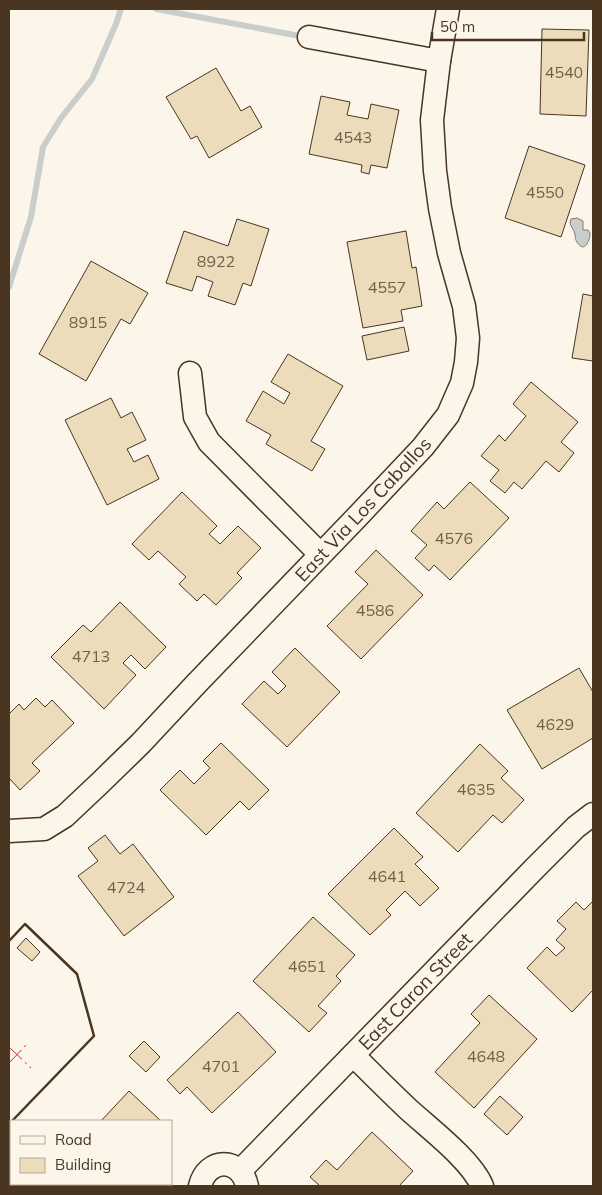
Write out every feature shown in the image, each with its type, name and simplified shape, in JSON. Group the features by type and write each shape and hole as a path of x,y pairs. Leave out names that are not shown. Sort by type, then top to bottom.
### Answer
{"street":[{"name":"East Via Los Caballos","path":"9,831 44,829 65,816 141,743 423,447 448,415 462,383 468,338 464,306 449,254 435,171 432,120 448,9"},
{"path":"309,37 439,61"},
{"path":"190,373 195,416 208,442 320,554"},
{"name":"East Caron Street","path":"200,1186 206,1172 212,1167 219,1165 234,1167 244,1179 353,1055 535,868 576,827 593,814"},
{"path":"353,1055 460,1156 482,1186"}],"shaded area":[{"path":"577,218 583,221 583,230 588,230 590,233 588,243 584,247 575,239 575,233 570,223 571,219"}],"building":[{"path":"542,29 589,30 586,116 540,114"},
{"path":"216,68 241,111 250,106 262,127 209,158 197,136 191,139 166,97"},
{"path":"321,96 350,102 347,115 368,119 371,104 399,110 387,168 371,165 369,174 361,172 362,165 309,154"},
{"path":"529,146 585,165 561,237 505,218"},
{"path":"237,219 269,229 251,286 243,283 235,305 208,296 213,282 197,276 192,291 166,283 184,231 228,246"},
{"path":"406,231 412,268 416,267 422,306 401,310 403,321 363,328 347,242"},
{"path":"91,261 148,293 130,324 121,319 86,381 39,354"},
{"path":"583,294 593,296 593,361 572,358"},
{"path":"404,327 409,351 367,360 362,336"},
{"path":"288,354 343,386 311,441 325,449 312,471 266,444 271,435 246,421 263,391 284,404 290,393 271,382"},
{"path":"531,382 578,422 561,442 574,453 559,472 546,461 522,489 514,482 505,493 490,481 499,470 481,456 499,435 505,441 526,416 513,404"},
{"path":"111,398 121,418 132,412 146,440 127,449 134,462 148,455 159,479 107,505 65,420"},
{"path":"470,482 509,518 450,580 434,565 429,571 415,558 427,545 411,531 437,502 444,509"},
{"path":"182,492 217,526 209,534 220,544 238,526 261,548 237,573 242,578 216,605 204,594 197,601 179,584 186,577 158,551 149,560 132,544"},
{"path":"376,550 423,595 361,659 327,626 368,584 355,572"},
{"path":"120,602 166,647 145,669 131,655 123,663 136,675 104,709 51,657 83,625 91,632"},
{"path":"295,648 340,692 287,747 242,704 264,681 278,694 286,686 272,672"},
{"path":"579,668 593,692 593,738 542,769 507,710"},
{"path":"36,698 45,707 52,700 74,723 32,763 40,771 20,790 9,778 9,714 19,704 24,710"},
{"path":"221,743 269,790 249,810 240,801 206,835 160,790 180,770 194,784 210,768 203,761"},
{"path":"480,744 508,771 501,778 524,800 502,823 493,815 458,852 416,813"},
{"path":"394,828 423,857 415,864 439,888 420,906 405,891 386,910 391,915 370,935 328,894"},
{"path":"105,835 120,854 133,844 174,897 124,936 78,876 98,861 88,848"},
{"path":"593,901 593,990 572,1012 527,968 547,947 556,956 565,948 556,940 566,929 557,921 576,902 584,910"},
{"path":"313,917 355,955 336,976 341,981 318,1006 327,1013 309,1032 253,981"},
{"path":"26,938 40,952 32,961 17,948"},
{"path":"489,995 537,1039 474,1108 435,1072 480,1023 471,1014"},
{"path":"238,1012 276,1052 212,1113 187,1087 180,1094 167,1080"},
{"path":"144,1041 160,1057 146,1072 129,1056"},
{"path":"129,1091 160,1120 102,1120"},
{"path":"500,1096 523,1117 507,1135 484,1114"},
{"path":"372,1132 413,1171 399,1186 320,1186 310,1177 326,1160 337,1170"},
{"path":"100,1185 144,1186 102,1186"}],"waterway":[{"path":"9,287 31,217 43,147 61,118 92,79 121,9"},
{"path":"156,9 305,37"}],"wall":[{"path":"9,941 25,924 77,974 94,1036 13,1120"}],"power":[{"path":"9,1063 28,1043"},
{"path":"9,1047 31,1068"}]}
